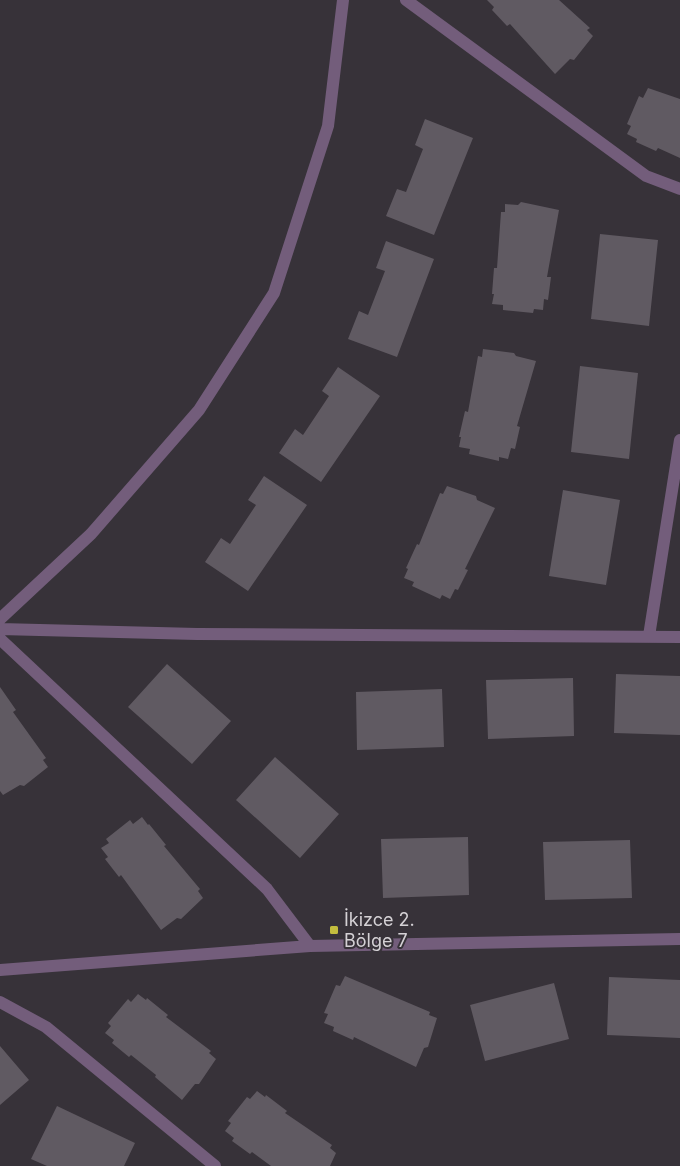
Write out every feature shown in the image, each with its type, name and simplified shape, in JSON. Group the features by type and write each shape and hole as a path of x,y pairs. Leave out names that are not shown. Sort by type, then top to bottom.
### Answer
{"street":[{"path":"0,619 91,534 199,410 274,293 328,126 343,0"},
{"path":"406,0 646,176 680,189"},
{"path":"649,636 680,440"},
{"path":"0,629 207,634 680,637"},
{"path":"0,639 267,889 310,946"},
{"path":"0,970 310,946 680,939"},
{"path":"0,1002 46,1027 214,1166"}],"building":[{"path":"487,0 559,0 590,28 587,30 593,36 574,60 570,59 555,74 510,24 507,26 492,10 494,7"},
{"path":"648,88 680,99 680,158 658,148 656,151 636,142 637,139 627,134 631,126 627,124 639,96 643,98"},
{"path":"425,119 473,138 434,235 386,216 397,189 406,192 423,149 415,145"},
{"path":"521,202 559,210 547,277 551,277 548,300 544,299 543,310 534,309 533,313 503,310 503,305 492,304 494,268 497,268 501,212 505,212 505,204 518,205"},
{"path":"600,234 658,240 649,326 591,319"},
{"path":"386,241 434,259 397,357 348,339 359,311 368,315 385,271 376,268"},
{"path":"483,349 514,353 516,356 536,361 517,426 520,427 515,449 511,448 508,459 499,457 499,461 469,454 470,449 459,447 461,437 459,437 465,411 468,412 478,356 482,357"},
{"path":"580,366 638,373 629,459 571,452"},
{"path":"338,367 380,396 321,482 279,453 295,429 303,435 329,396 322,391"},
{"path":"264,476 307,505 248,591 205,562 221,538 230,544 256,505 248,500"},
{"path":"447,486 476,496 477,500 495,508 465,569 468,570 458,590 455,589 450,599 442,595 440,599 412,586 414,582 404,578 408,569 406,568 417,544 419,545 440,493 443,494"},
{"path":"563,490 620,500 606,585 549,576"},
{"path":"167,664 231,721 192,764 128,707"},
{"path":"616,674 680,676 680,735 614,733"},
{"path":"573,678 574,736 488,739 486,680"},
{"path":"0,687 16,710 13,712 46,758 43,760 48,767 24,786 20,785 3,795 0,791"},
{"path":"442,689 444,747 357,750 356,692"},
{"path":"275,757 339,814 300,858 236,800"},
{"path":"142,817 200,889 198,891 203,898 181,919 177,918 161,930 121,875 119,877 105,859 108,857 101,848 109,843 106,839 130,820 133,824"},
{"path":"468,837 469,895 383,898 381,839"},
{"path":"630,840 632,898 545,900 543,842"},
{"path":"345,976 430,1012 429,1015 437,1018 428,1047 424,1048 416,1067 354,1037 353,1040 333,1031 334,1027 324,1023 328,1014 324,1013 336,985 340,986"},
{"path":"609,977 680,980 680,1038 607,1035"},
{"path":"554,983 569,1039 485,1061 470,1005"},
{"path":"138,994 146,1000 147,998 168,1015 166,1017 211,1051 209,1053 216,1059 199,1084 195,1084 182,1100 155,1077 156,1075 112,1043 114,1040 105,1033 111,1026 108,1023 128,999 131,1002"},
{"path":"0,1046 29,1080 0,1105"},
{"path":"257,1091 265,1097 266,1095 287,1111 285,1113 332,1145 330,1148 336,1153 330,1166 271,1166 252,1152 250,1154 232,1141 234,1138 225,1131 231,1123 228,1121 247,1097 250,1099"},
{"path":"57,1106 135,1143 124,1166 47,1166 31,1159"}],"place":[{"name":"İkizce 2. Bölge 7","path":"334,930"}]}
